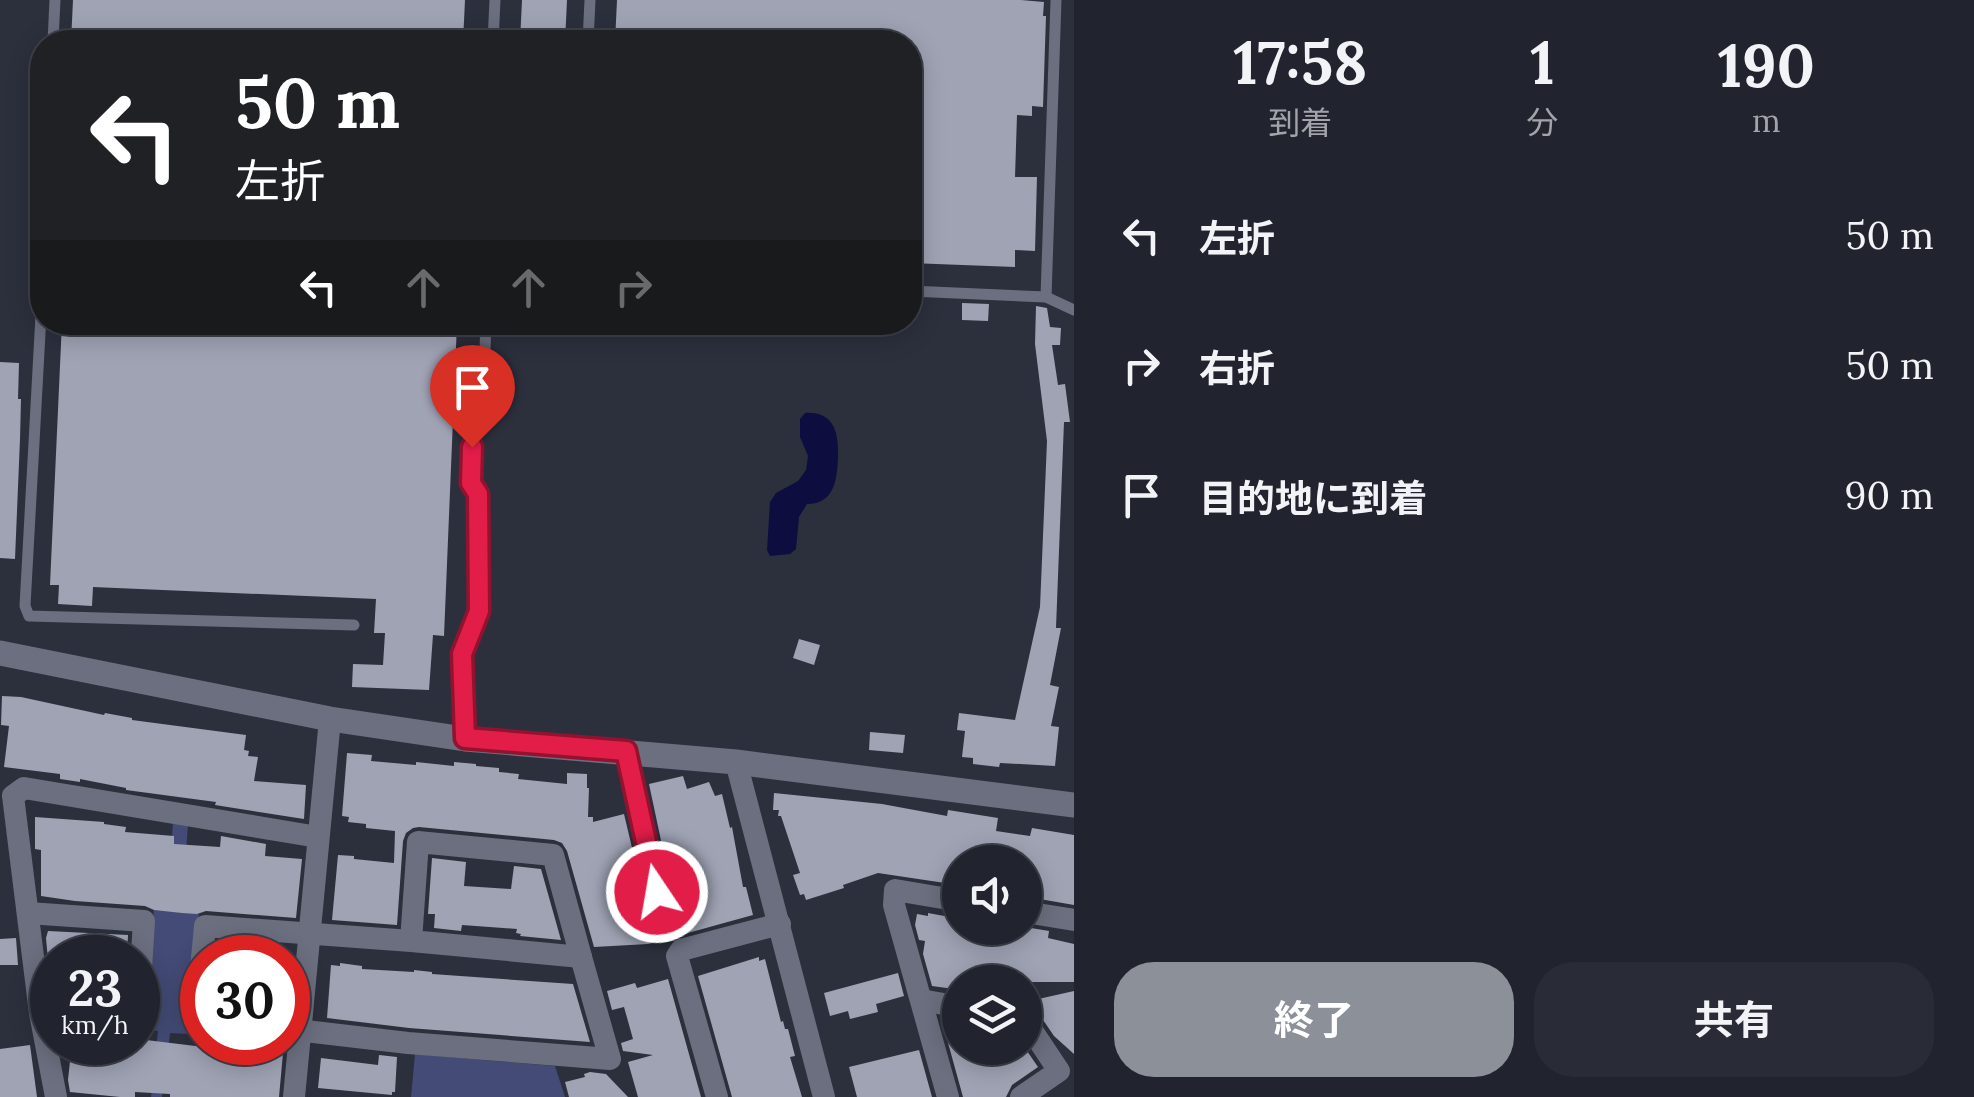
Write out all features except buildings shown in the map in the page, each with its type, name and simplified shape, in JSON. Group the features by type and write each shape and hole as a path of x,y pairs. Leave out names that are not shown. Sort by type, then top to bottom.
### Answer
{"street":[{"path":"0,653 330,719 465,738 736,762 1074,805"},
{"path":"310,934 330,719"},
{"path":"626,751 657,892"},
{"path":"736,762 824,1097"},
{"path":"32,935 13,796 24,788 318,837"},
{"path":"310,1032 610,1060 553,855 418,842 411,941"},
{"path":"942,898 895,890 894,904 948,1097"},
{"path":"28,913 144,921 143,935"},
{"path":"1042,915 1074,920"},
{"path":"717,1097 677,956 681,950 780,924"},
{"path":"204,935 205,926 581,957"},
{"path":"921,1000 942,1003"},
{"path":"1021,1097 1059,1071 1042,1046"},
{"path":"52,1065 56,1097"},
{"path":"294,1065 294,1097"}],"lane":[{"path":"53,30 54,0"},
{"path":"494,30 495,0"},
{"path":"589,30 590,0"},
{"path":"1046,298 1056,0"},
{"path":"922,292 1046,298 1074,310"},
{"path":"40,335 25,606 29,616 354,625"},
{"path":"465,738 462,654 479,611 478,494 471,483 473,411 483,404 486,335"}],"shaded area":[{"path":"805,413 823,416 833,425 838,448 835,482 824,500 807,504 799,517 796,549 790,554 770,556 770,502 806,470 808,456 800,437 800,419"},
{"path":"173,822 188,824 182,910 199,914 197,935 180,935 180,1034 170,1033 162,1097 151,1097 154,1065 160,1065 160,935 152,935 154,908 167,909"},
{"path":"415,1054 555,1066 565,1097 411,1097"}],"route":[{"path":"472,447 471,483 478,494 479,611 462,654 465,738 626,751 657,892"}]}
